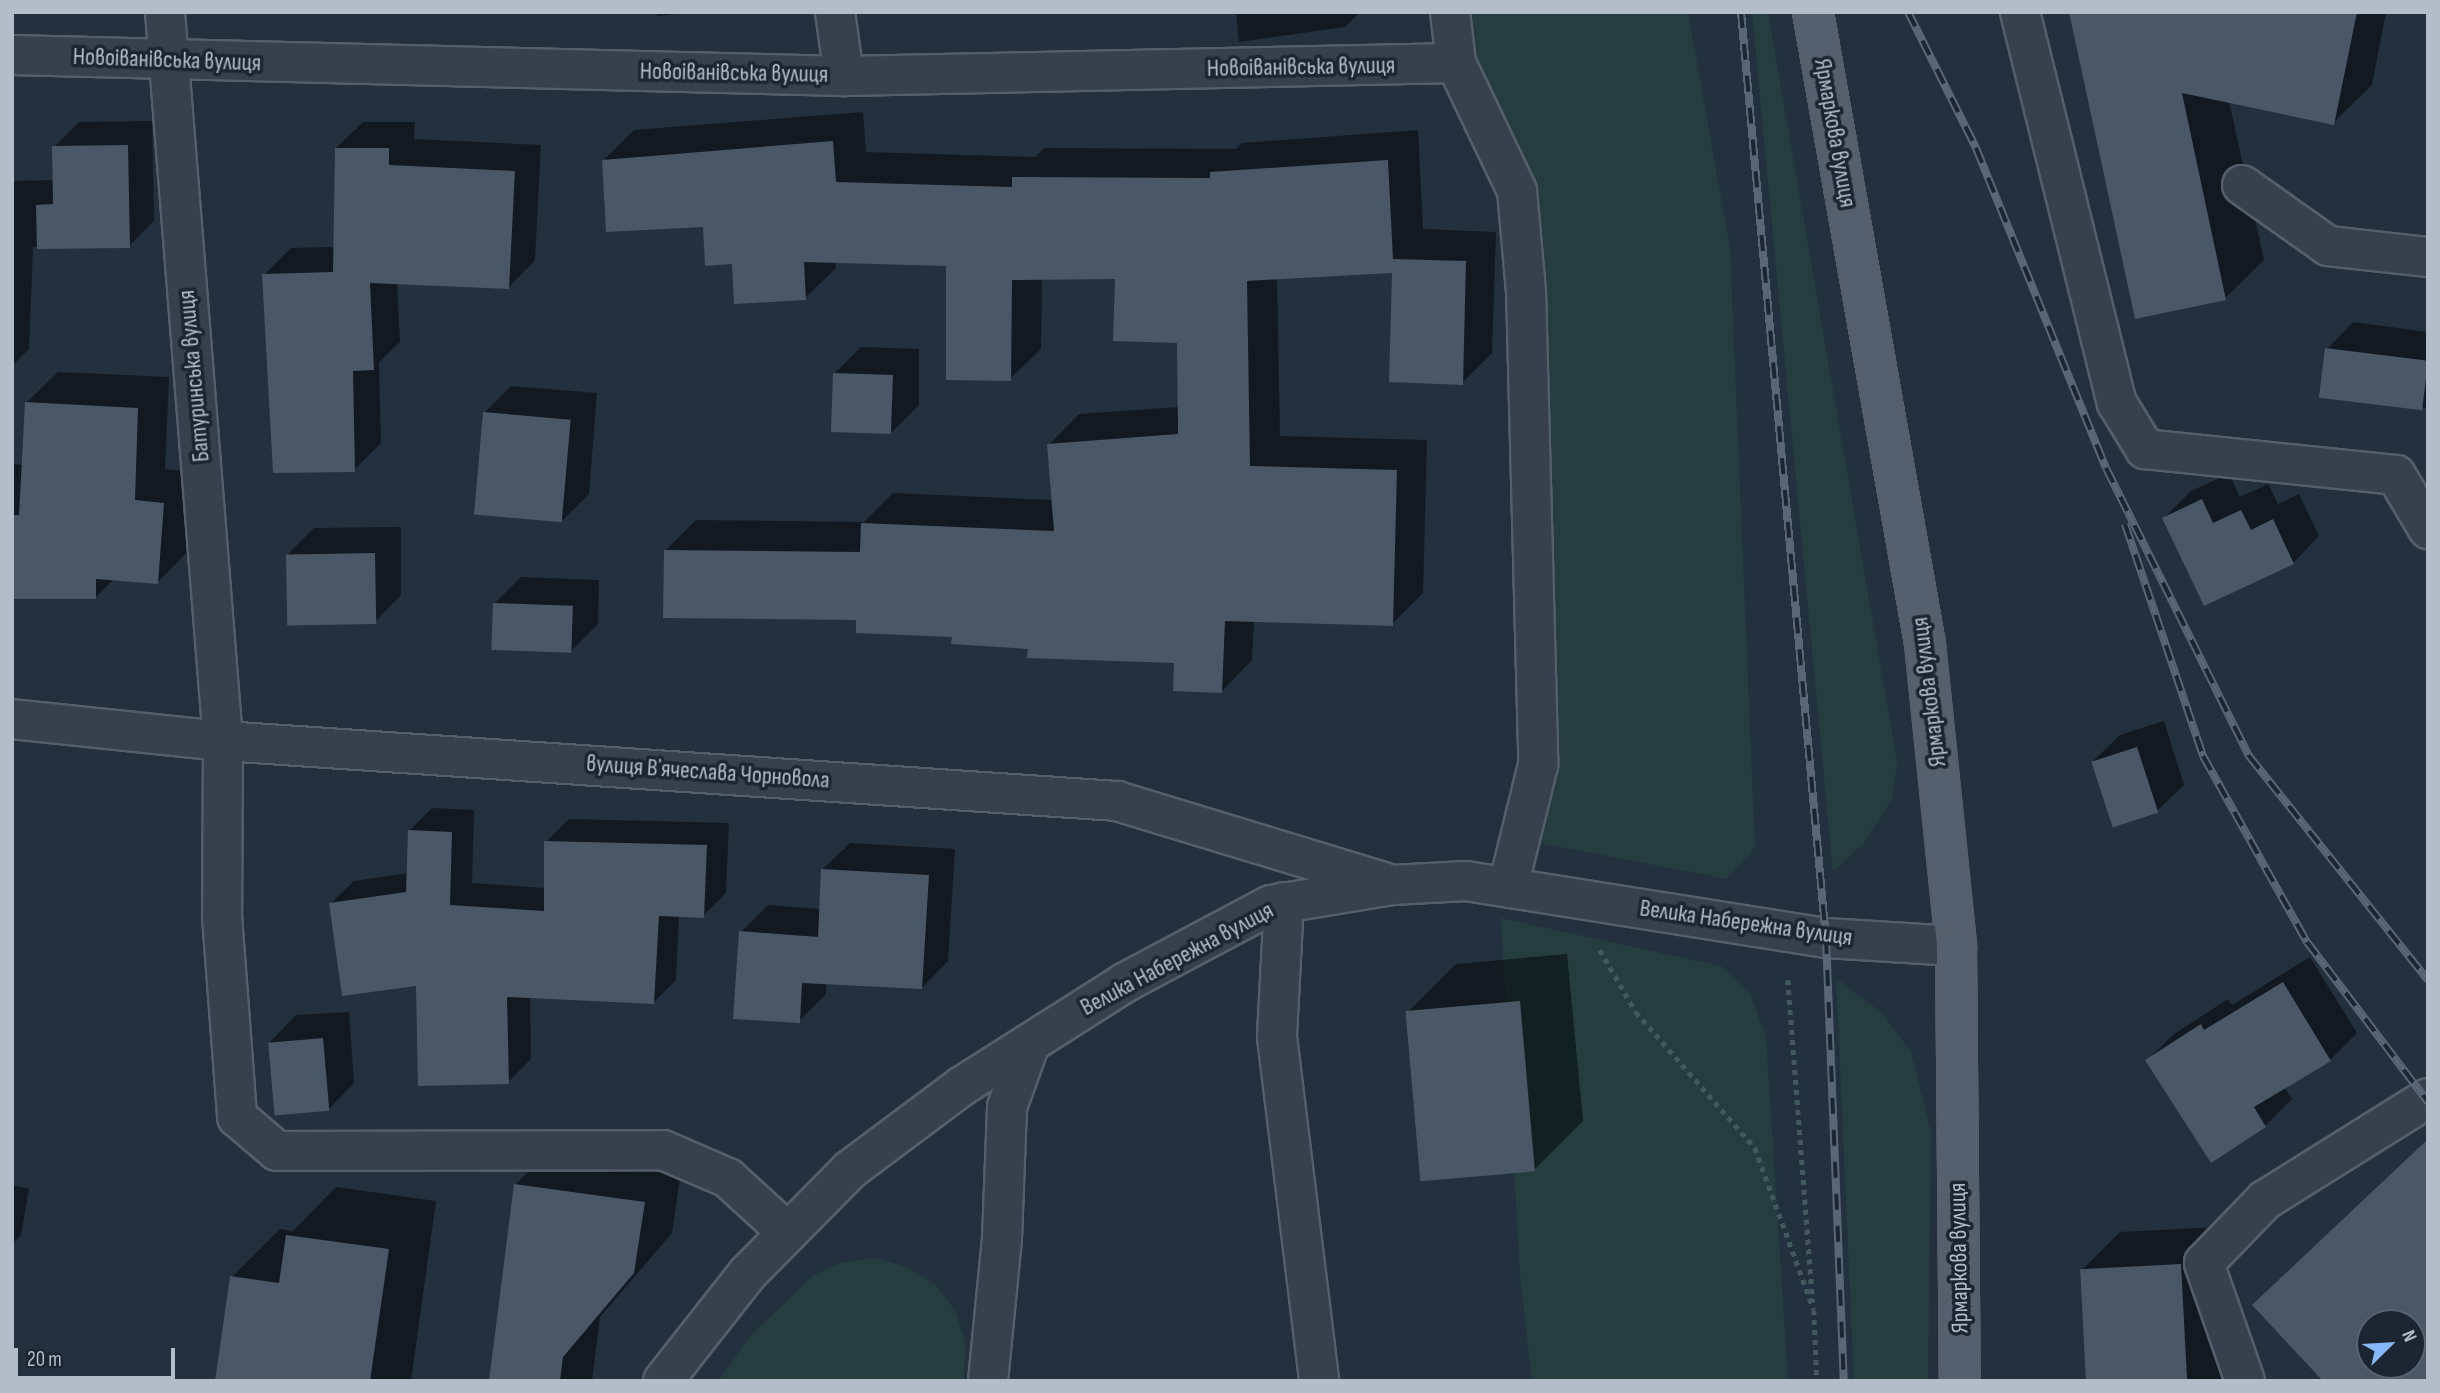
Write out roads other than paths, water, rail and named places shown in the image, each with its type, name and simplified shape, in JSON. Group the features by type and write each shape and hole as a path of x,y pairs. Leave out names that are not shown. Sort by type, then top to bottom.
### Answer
{"main road":[{"name":"Ярмаркова вулиця","path":"1813,12 1925,644 1956,946 1960,1381"}],"street":[{"name":"Батуринська вулиця","path":"165,12 223,741 222,916 237,1117 277,1151 663,1150 728,1178 788,1233"},
{"path":"835,12 844,76"},
{"path":"1450,12 1456,63 1517,191 1526,290 1538,765 1508,887"},
{"path":"2020,12 2117,403 2145,449 2396,475 2428,529"},
{"name":"Новоіванівська вулиця","path":"12,55 844,76 1456,63"},
{"path":"2242,185 2328,246 2428,257"},
{"name":"вулиця Вʼячеслава Чорновола","path":"12,719 223,741 1117,801 1392,885"},
{"name":"Велика Набережна вулиця","path":"663,1381 748,1273 851,1169 962,1086 1124,983 1271,905 1392,885 1465,881 1784,931 1956,946"},
{"path":"1284,902 1277,1037 1320,1381"},
{"path":"988,1381 1002,1238 1007,1107 1030,1043"},
{"path":"2245,1381 2204,1264 2265,1200 2428,1098"}],"railway":[{"path":"1741,12 1826,938 1844,1381"},
{"path":"1908,12 1976,148 2106,468 2249,756 2428,980"},
{"path":"2125,524 2203,756 2307,942 2428,1102"}]}
